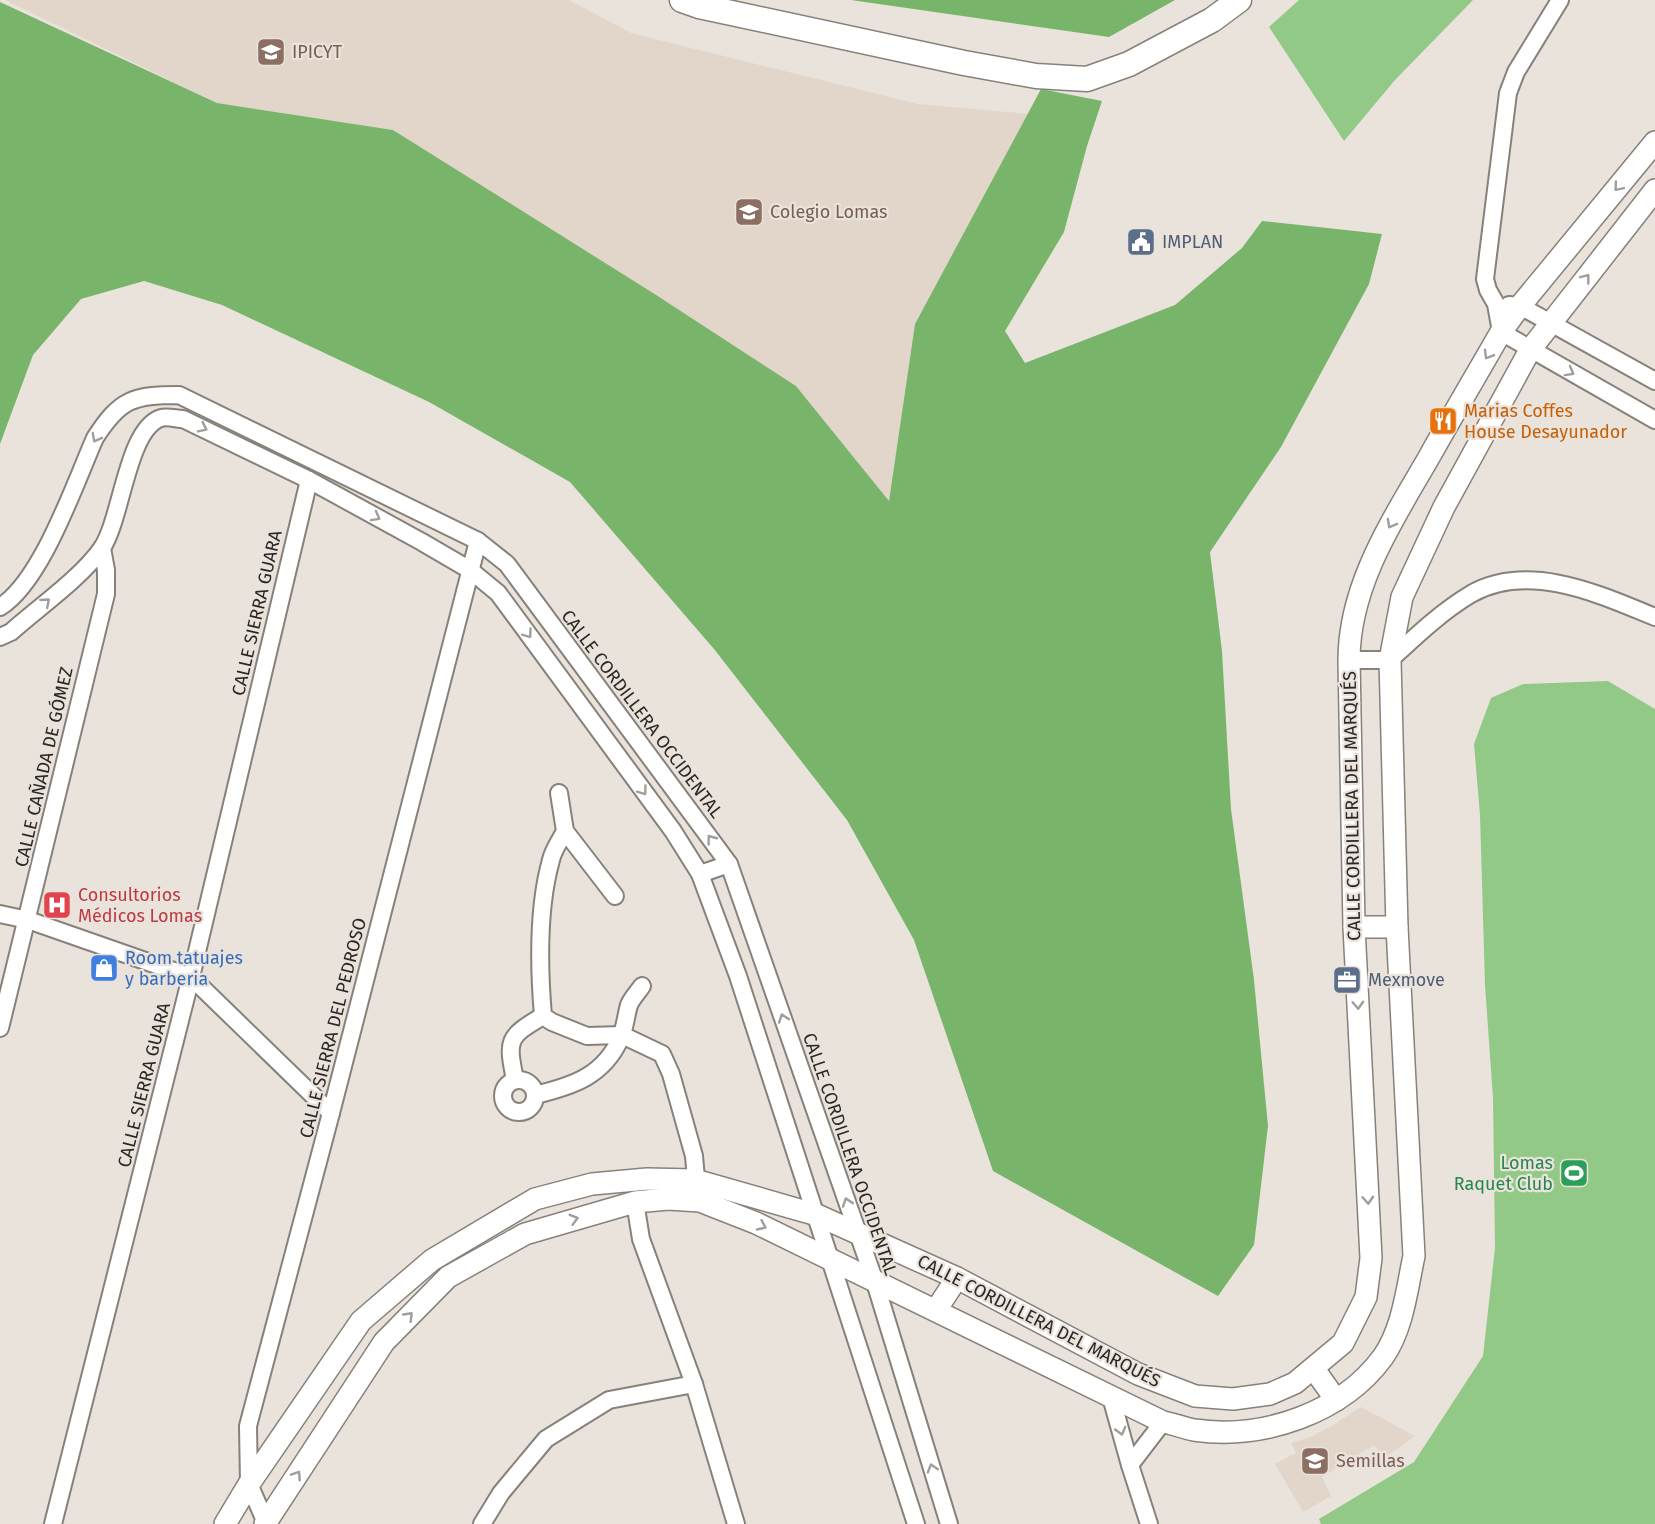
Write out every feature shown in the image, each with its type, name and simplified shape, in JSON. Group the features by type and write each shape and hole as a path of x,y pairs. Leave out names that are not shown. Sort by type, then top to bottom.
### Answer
{"main road":[{"path":"682,0 699,6 964,63 1036,76 1087,78 1129,64 1212,20 1239,0"}],"street":[{"path":"1560,0 1516,72 1508,93 1485,279 1496,304 1501,332 1655,420"},
{"name":"CALLE CORDILLERA DEL MARQUÉS","path":"225,1524 249,1484 361,1321 432,1260 535,1199 592,1184 647,1179 695,1180 817,1215 957,1278 1138,1374 1196,1396 1233,1399 1270,1394 1295,1383 1343,1343 1366,1297 1371,1258 1354,927 1349,660 1349,640 1359,592 1388,529 1501,332 1655,142"},
{"name":"CALLE CORDILLERA DEL MARQUÉS","path":"266,1523 384,1342 448,1277 525,1234 635,1202 668,1199 700,1202 756,1223 1163,1422 1194,1430 1240,1431 1270,1427 1293,1420 1336,1400 1360,1382 1384,1356 1395,1333 1414,1256 1396,927 1390,660 1402,597 1443,507 1530,350 1655,190"},
{"path":"1496,304 1520,306 1655,381"},
{"name":"CALLE CORDILLERA OCCIDENTAL","path":"0,607 9,602 42,558 95,438 107,419 120,406 136,398 153,395 178,395 478,542 507,564 729,864 874,1279 950,1524"},
{"path":"0,637 11,632 82,571 102,548 113,526 135,447 148,426 162,418 183,419 309,480 470,570 498,593 673,831 700,874 738,976 916,1524"},
{"name":"CALLE SIERRA GUARA","path":"53,1524 191,977 309,480"},
{"name":"CALLE SIERRA DEL PEDROSO","path":"266,1523 249,1484 248,1426 478,542"},
{"name":"CALLE CAÑADA DE GÓMEZ","path":"0,1028 106,594 106,570 102,548"},
{"path":"1349,660 1390,660 1429,624 1473,593 1500,584 1528,580 1563,583 1598,594 1655,617"},
{"path":"560,793 565,831 615,896"},
{"path":"543,1016 540,988 543,898 551,858 565,831"},
{"path":"700,874 729,864"},
{"path":"0,914 28,920 191,977 331,1113"},
{"path":"1354,927 1396,927"},
{"path":"535,1095 569,1087 589,1076 612,1053 622,1035 630,1003 642,986"},
{"path":"543,1016 587,1036 622,1035 662,1054 671,1074 688,1135 700,1202"},
{"path":"515,1080 509,1053 511,1040 520,1029 543,1016"},
{"path":"515,1080 526,1081 530,1084 535,1095 533,1104 520,1112 510,1108 504,1100 504,1090 515,1080"},
{"path":"635,1202 641,1239 693,1384 736,1524"},
{"path":"936,1310 957,1278"},
{"path":"1314,1369 1336,1400"},
{"path":"482,1524 501,1493 546,1439 609,1400 693,1384"},
{"path":"1112,1397 1149,1524"},
{"path":"1130,1465 1163,1422"}],"shaded area":[{"name":"Colegio Lomas","path":"5,0 569,0 631,33 918,104 1028,114 915,324 889,501 796,386 393,130 217,103"},
{"name":"Semillas","path":"1361,1407 1415,1436 1384,1458 1374,1445 1322,1477 1331,1496 1303,1512 1275,1464 1296,1453 1291,1443 1313,1436"}],"green space":[{"path":"851,0 1175,0 1109,37"},
{"path":"1299,0 1473,0 1395,80 1344,141 1269,27"},
{"path":"0,2 217,103 393,130 653,293 796,386 889,501 915,324 1041,89 1102,101 1087,146 1064,232 1005,331 1025,363 1175,305 1242,248 1262,221 1382,234 1369,284 1281,447 1210,552 1222,651 1231,809 1254,980 1268,1126 1254,1245 1218,1296 993,1171 914,940 847,820 714,649 570,482 429,402 222,305 144,281 81,299 33,355 0,444"},
{"name":"Lomas Raquet Club","path":"1608,681 1655,709 1655,1524 1321,1524 1319,1519 1414,1462 1483,1356 1495,1248 1493,1098 1485,985 1480,815 1474,744 1491,698 1523,684"}],"place":[{"name":"IPICYT","path":"271,52"},
{"name":"Colegio Lomas","path":"749,212"},
{"name":"IMPLAN","path":"1141,242"},
{"name":"Marias Coffes House Desayunador","path":"1443,421"},
{"name":"Consultorios Médicos Lomas","path":"57,905"},
{"name":"Room tatuajes y barberia","path":"104,968"},
{"name":"Mexmove","path":"1347,980"},
{"name":"Lomas Raquet Club","path":"1574,1173"},
{"name":"Semillas","path":"1315,1461"}]}
